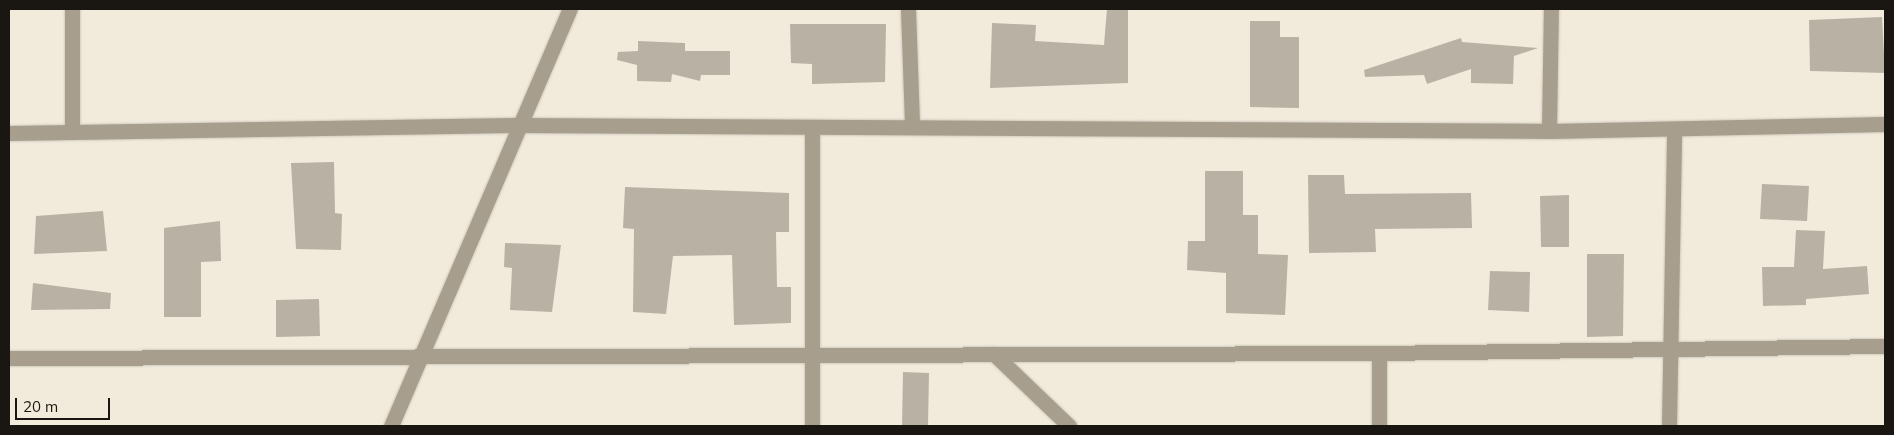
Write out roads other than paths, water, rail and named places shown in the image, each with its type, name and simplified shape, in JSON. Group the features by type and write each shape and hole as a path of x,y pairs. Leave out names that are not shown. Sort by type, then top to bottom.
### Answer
{"street":[{"path":"72,9 72,132"},
{"path":"390,426 418,354 517,125 570,9"},
{"path":"908,9 912,126"},
{"path":"1549,131 1551,9"},
{"path":"9,132 517,125 1549,131 1674,130 1885,124"},
{"path":"812,127 812,426"},
{"path":"1669,426 1674,130"},
{"path":"9,358 418,354 812,356 1379,353 1885,346"},
{"path":"1379,353 1379,426"},
{"path":"994,354 1069,426"}]}
